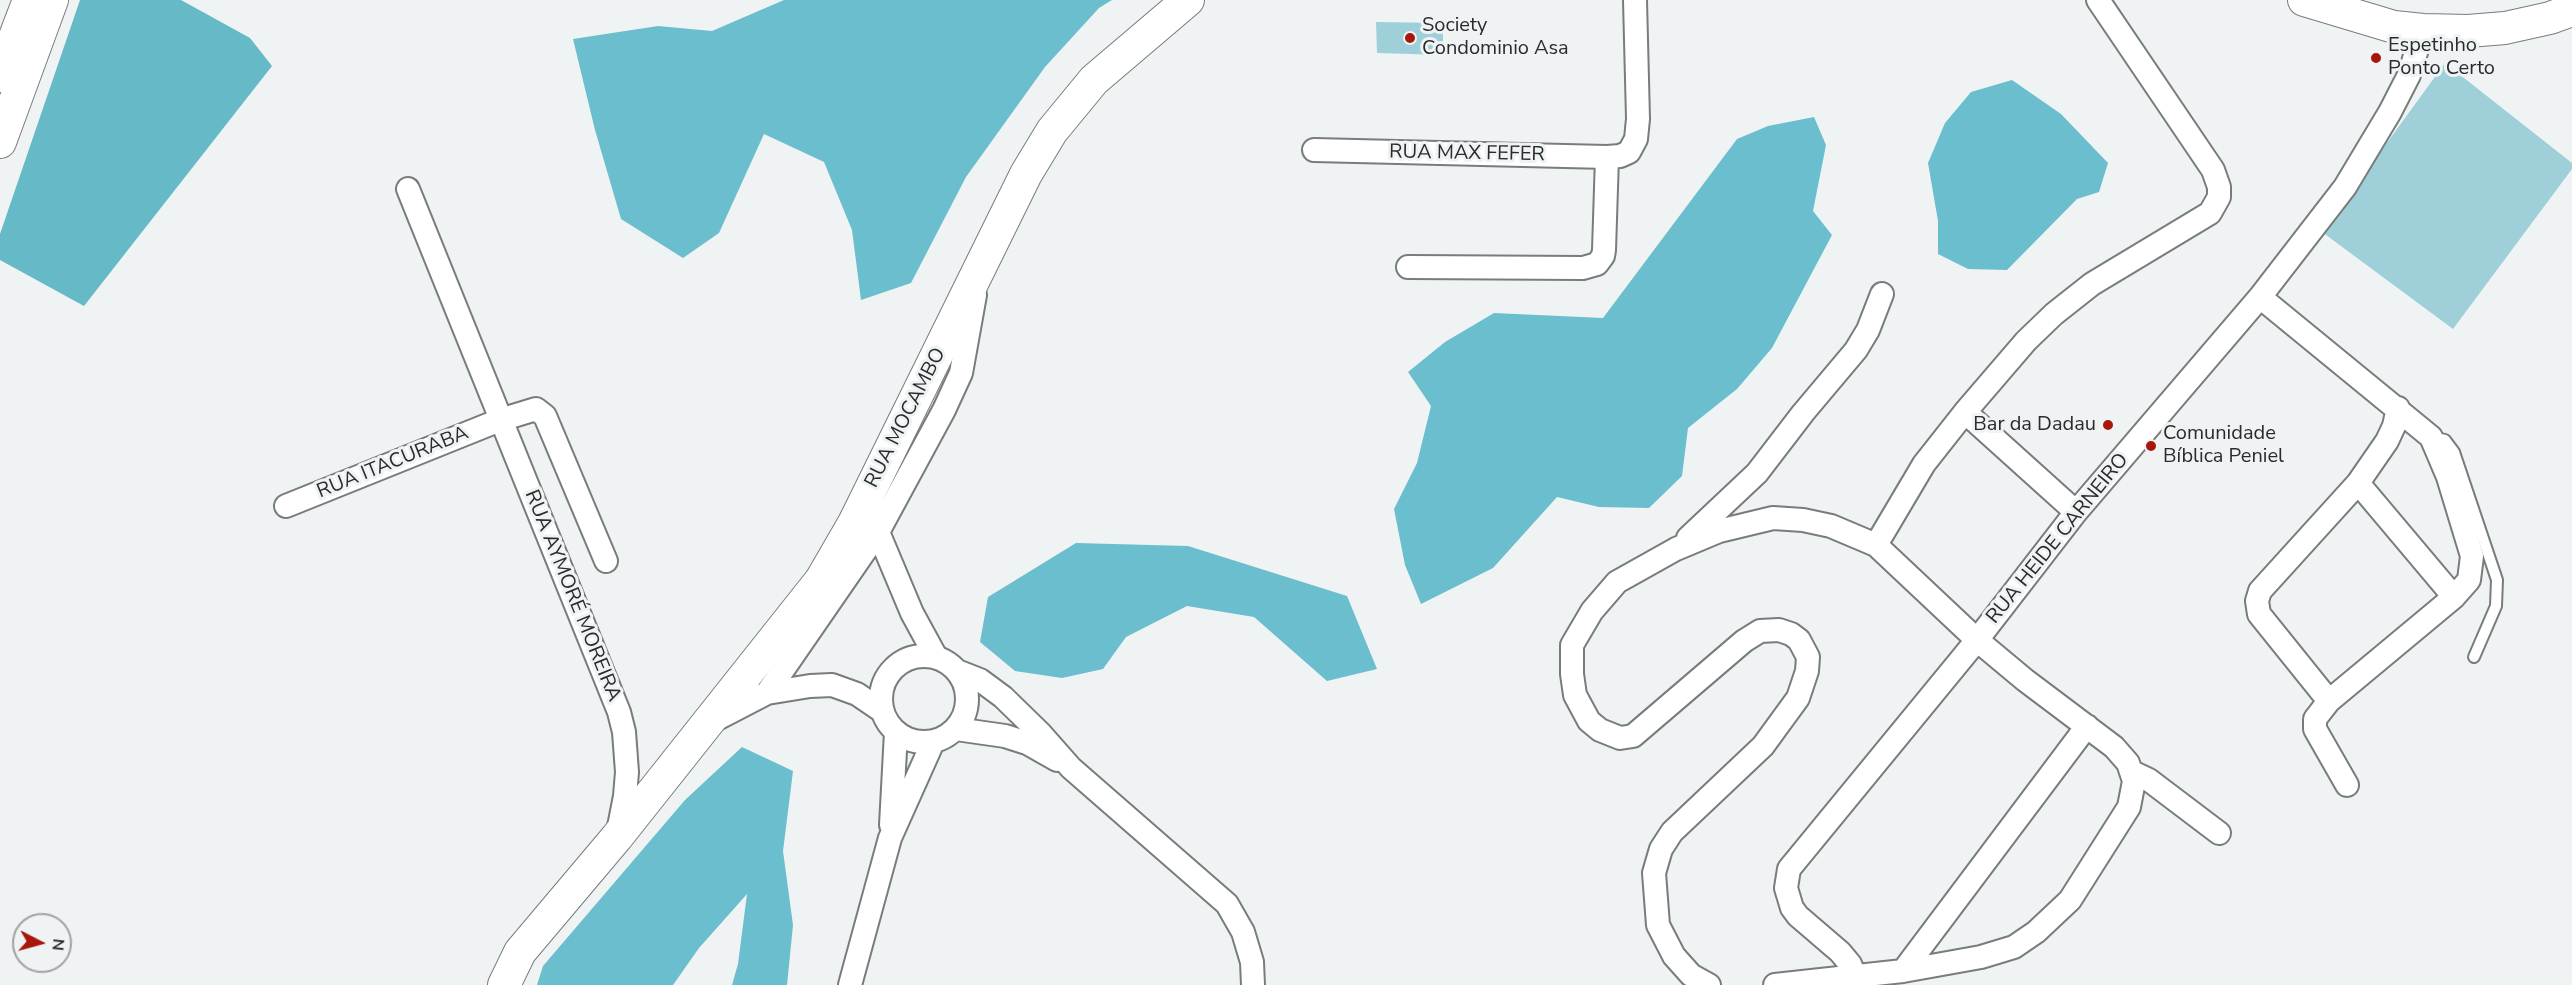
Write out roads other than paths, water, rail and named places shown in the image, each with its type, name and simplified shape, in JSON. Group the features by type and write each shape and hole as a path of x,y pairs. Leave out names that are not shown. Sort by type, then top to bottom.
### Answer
{"main road":[{"path":"0,76 29,0"},
{"path":"0,142 52,0"},
{"name":"RUA MOCAMBO","path":"617,837 821,580 854,523 1026,174 1052,131 1094,80 1188,0"},
{"path":"2304,0 2394,27 2424,30 2468,31 2505,28 2550,18 2572,10"},
{"name":"RUA AYMORÉ MOREIRA","path":"504,985 520,952 617,837"}],"street":[{"path":"1408,267 1583,268 1597,264 1605,250 1614,157 1629,152 1636,139 1638,119 1635,0"},
{"path":"1876,545 1924,464 2026,341 2092,284 2210,213 2219,197 2219,188 2213,170 2098,0"},
{"name":"RUA HEIDE CARNEIRO","path":"1855,976 1850,964 1840,952 1798,916 1792,908 1786,888 1790,869 1977,640 2076,512 2260,297 2345,188 2409,75 2424,30"},
{"name":"RUA MAX FEFER","path":"1314,150 1614,157"},
{"name":"RUA AYMORÉ MOREIRA","path":"408,189 619,712 624,732 627,772 617,837"},
{"path":"767,693 878,531 944,410 961,373 978,275"},
{"path":"1676,549 1757,473 1856,350 1868,330 1882,294"},
{"path":"2260,297 2431,437 2448,477 2472,556 2469,580 2454,597 2329,701 2315,719 2315,726 2347,785"},
{"path":"2329,701 2259,614 2257,601 2260,591 2358,483 2387,441 2394,426 2398,408"},
{"name":"RUA ITACURABA","path":"286,506 500,420 536,409 545,416 606,561"},
{"path":"1965,412 2076,512"},
{"path":"2358,483 2454,597"},
{"path":"1709,985 1691,975 1674,956 1658,925 1654,873 1661,849 1672,832 1763,746 1798,698 1808,671 1808,657 1799,640 1791,634 1779,630 1760,631 1744,641 1633,736 1620,738 1612,736 1589,721 1575,694 1572,645 1592,611 1617,582 1676,549 1719,531 1773,518 1803,520 1831,526 1876,545 1977,640 2025,680 2114,747 2128,762 2134,781 2128,807 2070,900 2036,932 2014,947 1981,957 1903,971 1775,985"},
{"path":"878,531 912,613 936,657"},
{"path":"882,711 883,685 889,673 910,658 936,657 980,680 1003,697 1041,734 1071,768 1227,904 1243,932 1252,962 1253,985"},
{"path":"709,723 767,693 832,685 857,694 882,711 896,732 906,739 919,743 933,742 945,738 963,719 967,706 967,693 957,670"},
{"path":"1903,971 2087,726"},
{"path":"956,729 1005,736 1027,743 1071,768"},
{"path":"890,838 896,732"},
{"path":"850,985 890,838 933,742"},
{"path":"2132,772 2149,780 2219,833"}],"lane":[{"path":"2431,437 2445,440 2454,452 2497,580 2496,606 2474,657"}],"place":[{"name":"Society Condominio Asa","path":"1410,38"},
{"name":"Espetinho Ponto Certo","path":"2376,58"},
{"name":"Bar da Dadau","path":"2108,425"},
{"name":"Comunidade Bíblica Peniel","path":"2151,446"}]}
